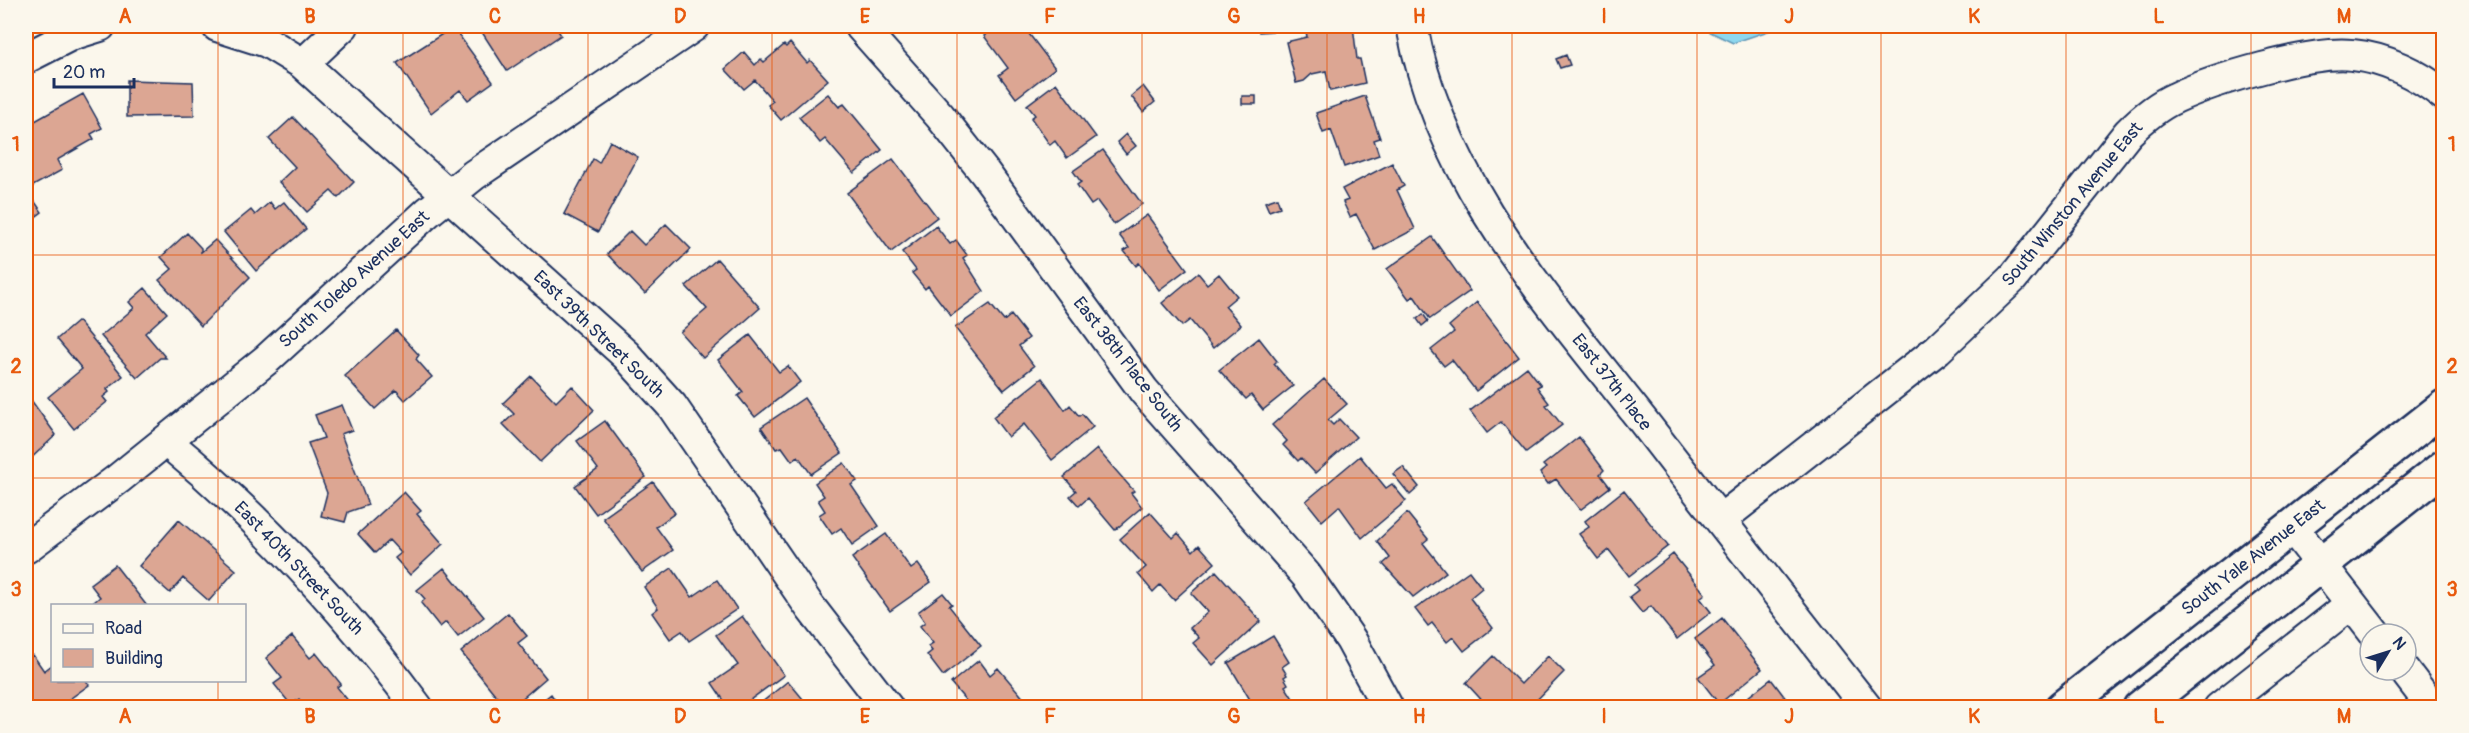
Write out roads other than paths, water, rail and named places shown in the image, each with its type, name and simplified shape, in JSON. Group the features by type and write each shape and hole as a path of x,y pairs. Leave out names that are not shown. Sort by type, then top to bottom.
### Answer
{"main road":[{"name":"South Yale Avenue East","path":"2062,708 2444,407"},
{"path":"2140,708 2444,467"}],"street":[{"path":"26,58 71,35 100,26"},
{"name":"East 39th Street South","path":"218,26 267,42 303,64 579,310 626,355 672,406 810,606 888,708"},
{"path":"303,64 343,26"},
{"name":"South Toledo Avenue East","path":"26,548 166,441 266,360 449,195 497,158 651,57 694,26"},
{"name":"East 38th Place South","path":"860,26 940,116 985,173 1144,391 1306,575 1351,640 1388,708"},
{"name":"East 37th Place","path":"1412,26 1418,62 1440,123 1468,184 1502,237 1553,307 1867,708"},
{"name":"South Winston Avenue East","path":"1720,520 1938,349 2013,278 2100,164 2148,114 2175,98 2278,63 2351,54 2391,64 2430,84 2444,95"},
{"name":"East 40th Street South","path":"166,441 263,528 371,644 418,708"},
{"path":"2292,527 2365,622"},
{"path":"2219,708 2351,604"},
{"path":"2413,682 2433,708"}],"water":[{"path":"1698,26 1783,26 1733,43"}]}
